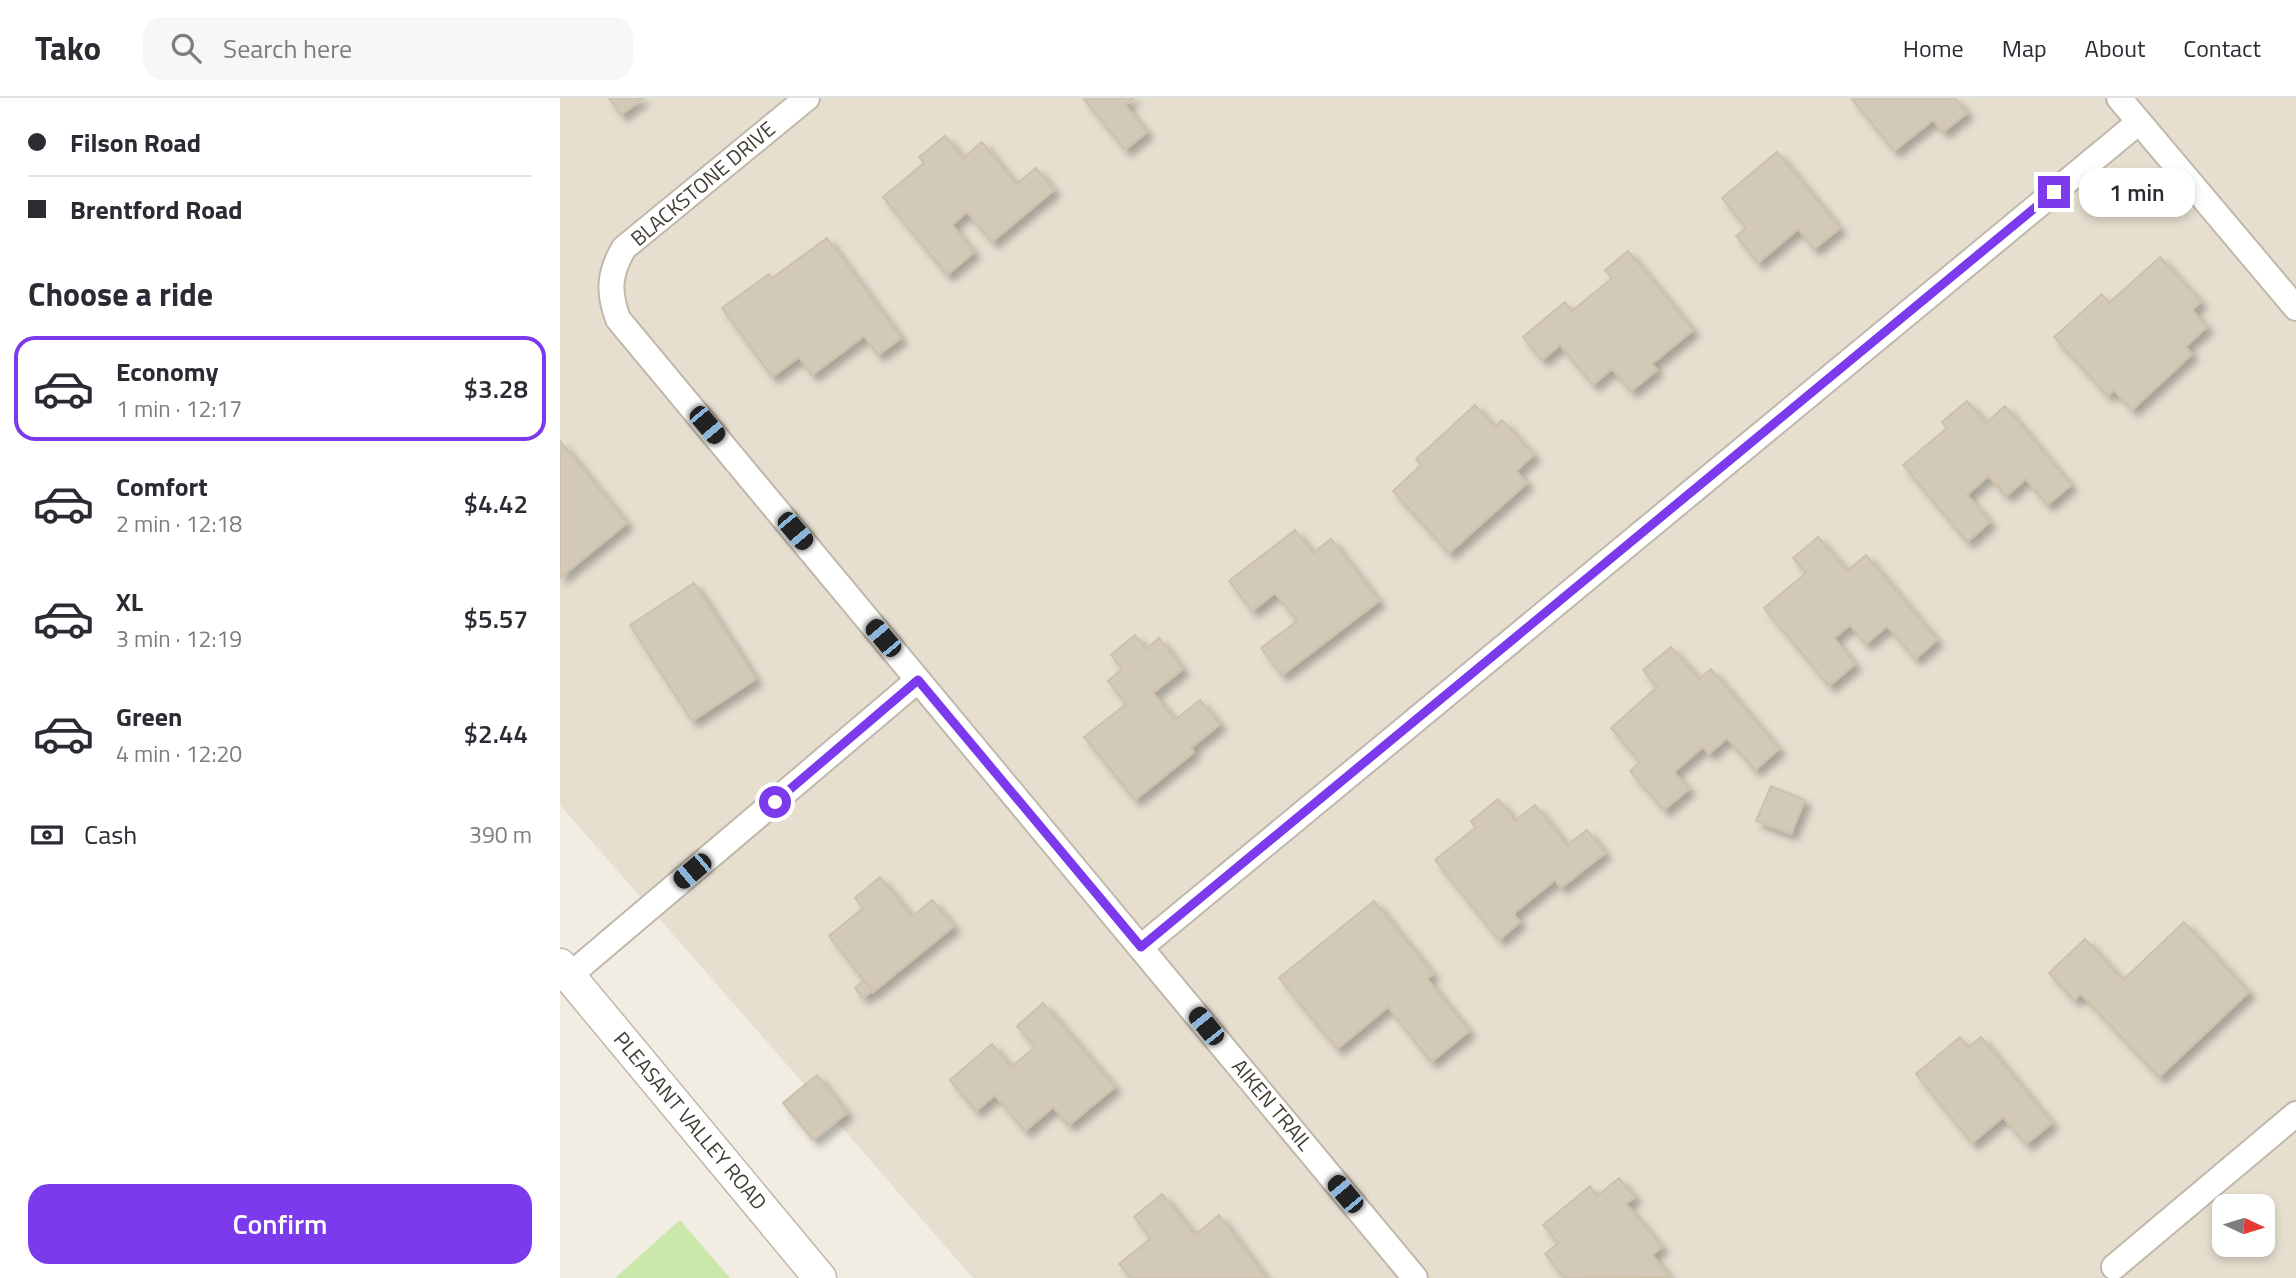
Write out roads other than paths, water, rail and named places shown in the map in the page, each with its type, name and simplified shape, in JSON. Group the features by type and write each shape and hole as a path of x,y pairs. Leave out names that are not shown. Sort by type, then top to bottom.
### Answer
{"street":[{"name":"BLACKSTONE DRIVE","path":"618,319 611,301 610,282 614,264 624,248 807,98"},
{"path":"2119,98 2296,308"},
{"path":"1141,947 2139,121"},
{"name":"AIKEN TRAIL","path":"618,319 1415,1278"},
{"path":"565,970 918,680"},
{"name":"PLEASANT VALLEY ROAD","path":"565,970 820,1278"},
{"path":"2114,1267 2296,1114"}]}
